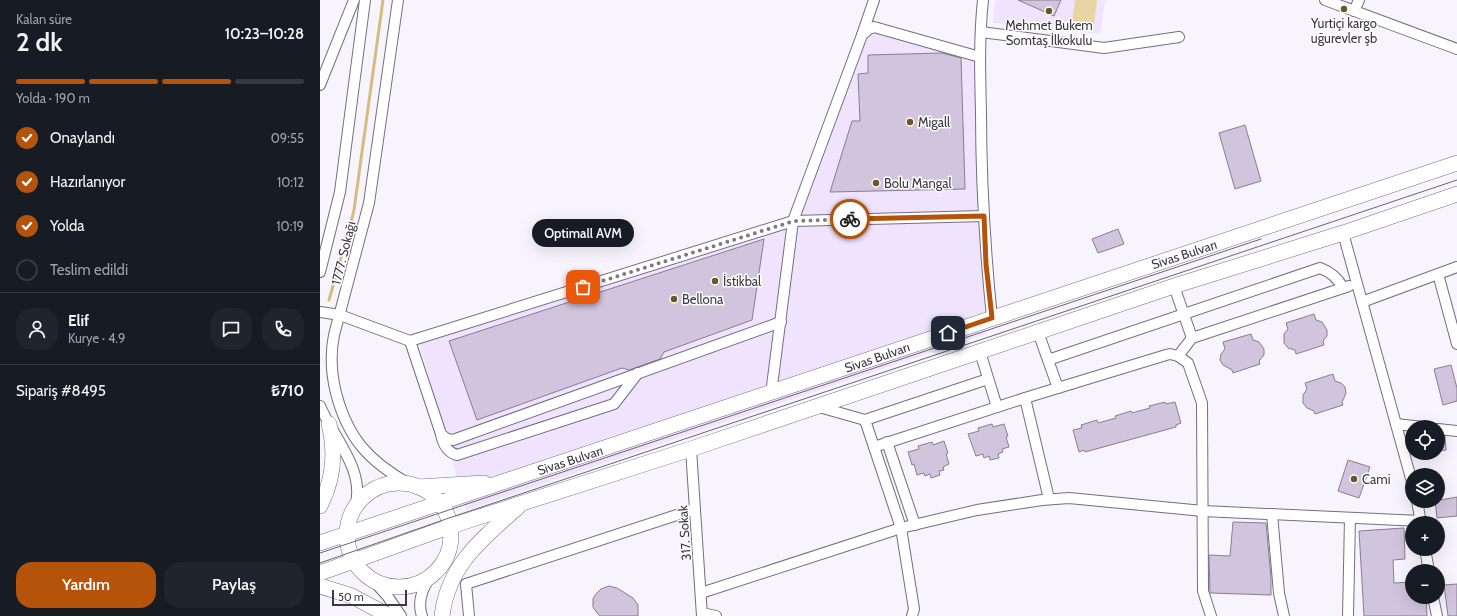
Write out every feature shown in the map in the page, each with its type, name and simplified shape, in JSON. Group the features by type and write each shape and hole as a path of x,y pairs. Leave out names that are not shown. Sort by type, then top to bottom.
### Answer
{"highway":[{"name":"Sivas Bulvarı","path":"320,543 771,394 992,318 1457,163"},
{"name":"Sivas Bulvarı","path":"320,573 451,526 691,449 1174,286 1343,233 1457,194"},
{"path":"320,506 328,488 332,468 333,446 329,424"},
{"path":"414,485 426,491 440,503 449,518 451,526 451,544 448,553 439,568 430,577 417,584 400,587 382,584 373,580 363,572 354,561 348,544 348,525 355,508 366,495 382,486 400,483 414,485 505,482"},
{"path":"442,616 449,586 463,560 482,538 522,503"},
{"path":"320,586 352,596 389,616"}],"street":[{"path":"320,85 354,0"},
{"name":"1777. Sokağı","path":"320,272 340,192 365,0"},
{"name":"1777. Sokağı","path":"398,0 369,203 332,346 331,363 333,378 342,414 350,432 367,453 386,470 414,485"},
{"path":"771,394 794,221 874,0"},
{"path":"983,0 980,57 981,161 986,264 992,318"},
{"path":"1328,0 1457,49"},
{"path":"1354,11 1359,0"},
{"path":"862,35 865,31 874,27 980,57"},
{"path":"981,32 1104,48 1179,37"},
{"path":"320,312 340,315 410,341 794,221 984,216"},
{"path":"1343,233 1408,468"},
{"path":"1362,302 1457,266"},
{"path":"1048,360 1320,268 1336,276 1344,288"},
{"path":"1438,274 1457,344"},
{"path":"1178,356 1192,338 1357,283"},
{"path":"1174,286 1192,338"},
{"path":"441,434 446,439 454,440 781,322"},
{"path":"1038,332 1058,388"},
{"path":"410,341 443,442 447,449 458,455 614,404 638,373"},
{"path":"980,352 998,407"},
{"path":"874,447 1025,398 1166,355 1178,356 1188,363 1202,402 1202,591 1211,616"},
{"path":"818,406 865,420 988,379"},
{"path":"1025,398 1049,499"},
{"path":"320,406 348,457 356,476 358,495 355,508"},
{"path":"865,420 901,528 914,609 912,616"},
{"path":"1396,424 1405,425"},
{"path":"1445,430 1457,431"},
{"path":"887,442 915,525"},
{"name":"317. Sokak","path":"691,449 702,615"},
{"path":"701,593 901,528 990,507 1049,499 1069,498 1203,511 1405,521"},
{"path":"469,616 466,584 695,509"},
{"path":"1272,514 1279,593 1284,616"},
{"path":"1348,616 1350,518"},
{"path":"422,616 420,606 421,595 426,582 430,577"},
{"path":"373,580 388,597 401,616"},
{"path":"1434,604 1437,616"},
{"path":"702,615 716,616"}],"shaded area":[{"name":"Mehmet Bukem Somtaş İlkokulu","path":"995,0 1105,0 1100,34 993,23"},
{"path":"1075,0 1097,0 1094,24 1072,22"},
{"path":"867,25 979,58 985,334 466,510 418,338 791,221"}],"building":[{"path":"1018,0 1061,0 1054,16"},
{"path":"942,53 961,58 965,189 830,192 852,121 860,121 858,74 868,73 868,55"},
{"path":"1245,125 1261,181 1235,189 1219,133"},
{"path":"1118,229 1124,244 1098,253 1092,239"},
{"path":"764,239 752,320 664,352 660,359 629,370 622,368 477,420 449,341"},
{"path":"1314,314 1316,320 1322,322 1327,330 1327,336 1323,341 1324,345 1296,354 1295,350 1288,348 1284,343 1284,334 1288,329 1286,323"},
{"path":"1251,334 1253,340 1259,342 1264,349 1264,355 1259,361 1260,364 1233,373 1232,370 1223,365 1220,360 1221,354 1225,349 1223,342"},
{"path":"1451,365 1457,388 1457,401 1443,405 1434,369"},
{"path":"1333,374 1335,381 1341,383 1345,387 1346,393 1342,402 1343,405 1315,414 1314,411 1307,408 1303,403 1303,395 1307,389 1305,383"},
{"path":"1165,402 1166,404 1175,402 1181,423 1176,425 1176,427 1085,452 1084,450 1079,452 1073,430 1082,428 1081,425 1097,420 1098,423 1116,418 1115,416 1131,411 1132,413 1150,408 1149,406"},
{"path":"992,424 993,427 1004,424 1008,436 1006,437 1009,447 1002,449 1003,452 998,454 999,458 990,460 989,456 984,458 983,454 976,456 968,434 979,431 978,428"},
{"path":"944,441 948,453 946,454 949,464 943,467 944,470 939,471 940,475 931,478 930,474 925,476 924,473 917,475 914,464 912,465 908,452 919,449 918,446 932,442 933,445"},
{"name":"Cami","path":"1348,460 1370,467 1359,498 1338,491"},
{"path":"1457,497 1457,516 1445,517 1437,516 1436,508 1445,508 1445,499"},
{"path":"1233,522 1266,523 1271,595 1210,593 1209,555 1230,556"},
{"path":"1404,528 1405,559 1393,560 1394,583 1405,582 1405,604 1426,604 1427,616 1364,616 1359,531"},
{"path":"1457,584 1457,616 1448,616 1445,585"},
{"path":"609,586 617,588 633,598 638,605 638,616 600,616 598,614 593,607 593,599 601,589"}],"waterway":[{"path":"329,300 354,210 383,0"}],"tram line":[{"path":"320,563 449,518 1457,180"},
{"path":"320,553 1261,239"}],"way so far":[{"path":"583,287 794,221 850,219"}],"place":[{"name":"Yurtiçi kargo uğurevler şb","path":"1344,9"},
{"name":"Mehmet Bukem Somtaş İlkokulu","path":"1049,11"},
{"name":"Migall","path":"910,122"},
{"name":"Bolu Mangal","path":"876,183"},
{"name":"İstikbal","path":"715,281"},
{"name":"Optimall AVM","path":"583,287"},
{"name":"Bellona","path":"674,299"},
{"name":"Cami","path":"1354,479"}],"route":[{"path":"850,219 984,216 986,264 992,318 948,333"}]}
